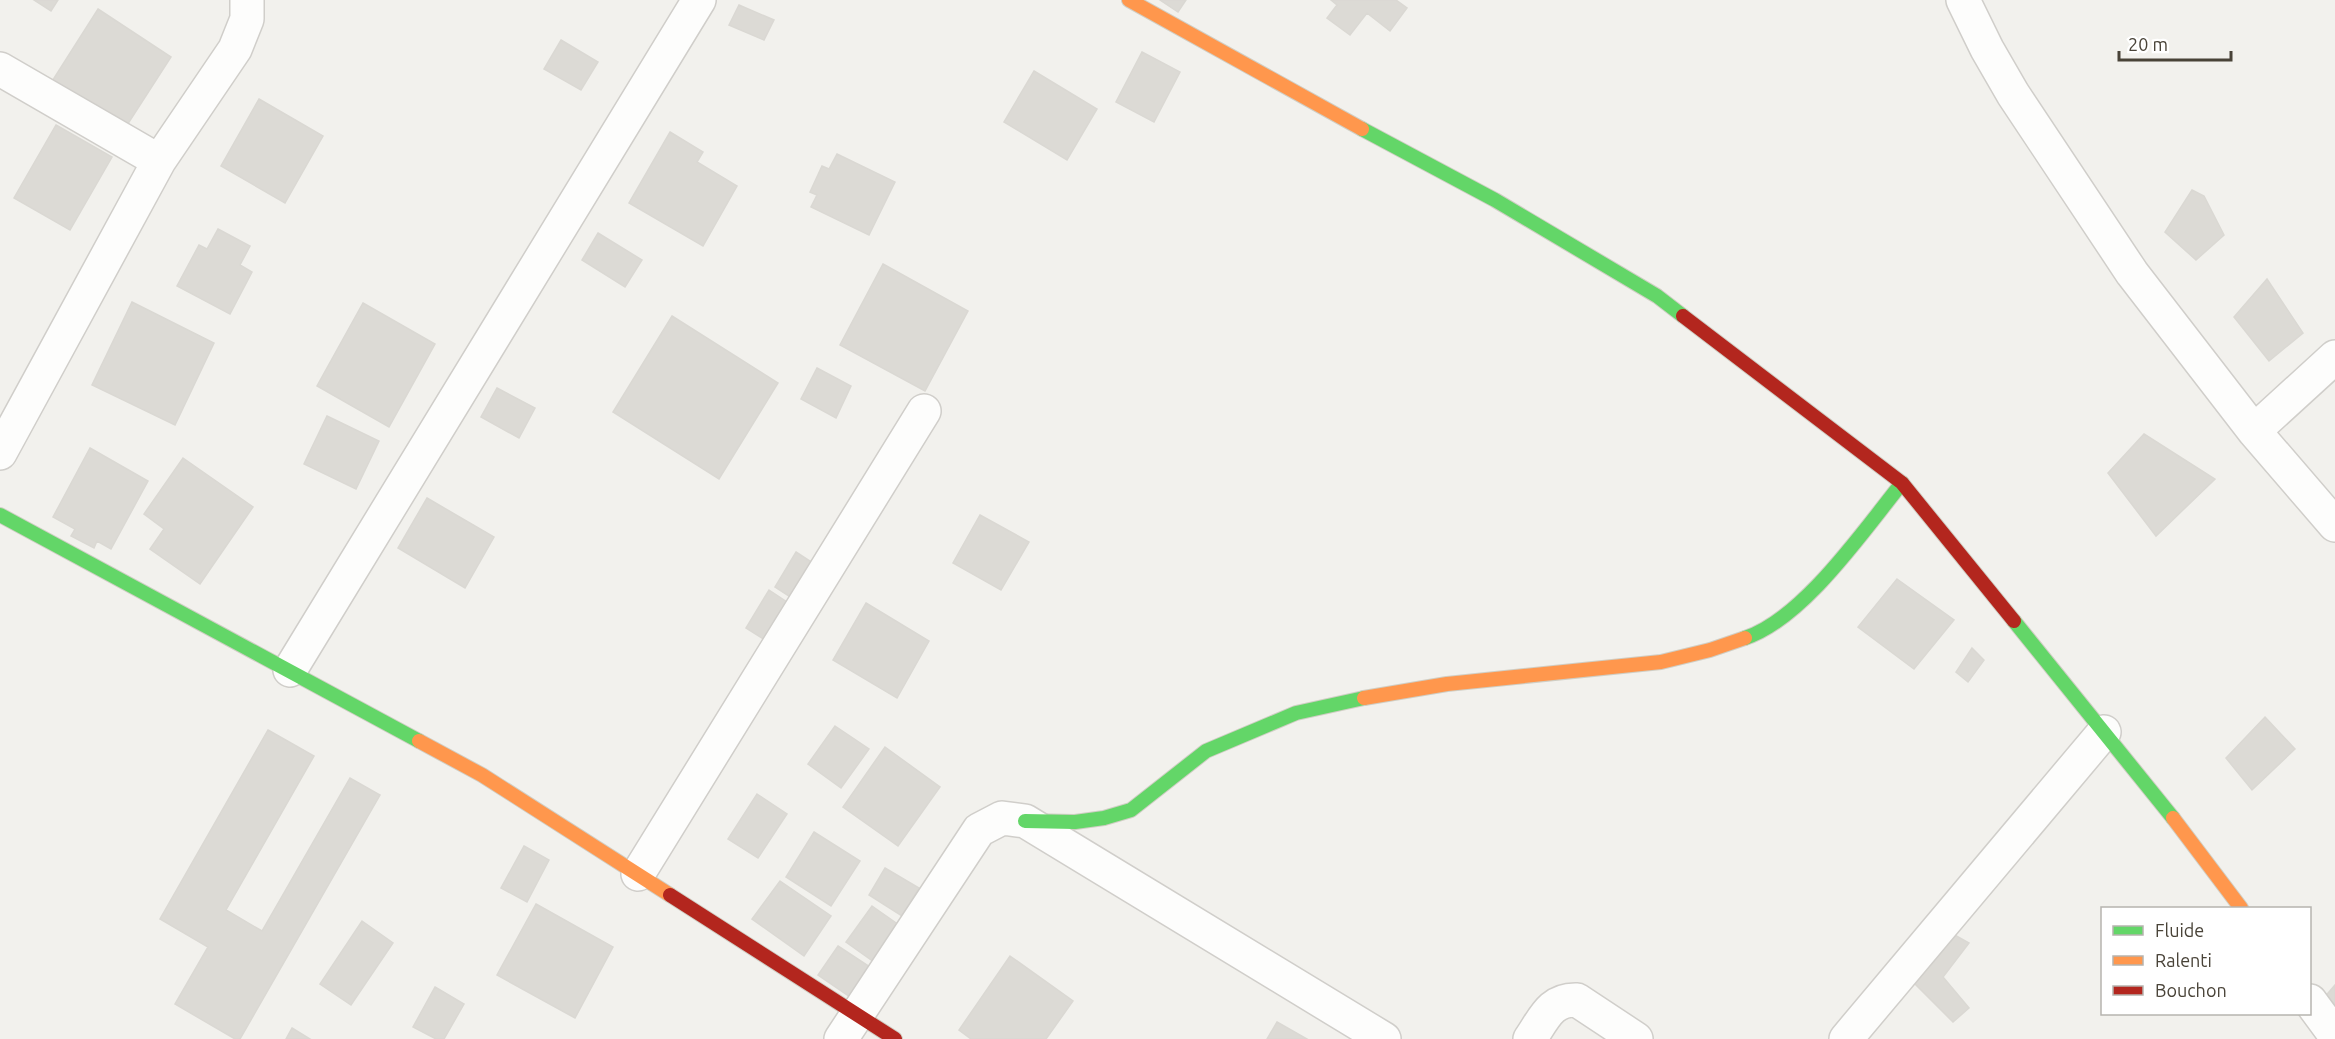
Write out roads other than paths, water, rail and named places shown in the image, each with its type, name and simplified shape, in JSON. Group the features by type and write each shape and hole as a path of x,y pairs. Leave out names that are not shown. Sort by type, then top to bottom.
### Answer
{"street":[{"path":"0,453 159,161 235,49 248,19 247,0"},
{"path":"290,670 699,0"},
{"path":"1129,0 1300,96 1495,200 1657,296 1902,483 2165,808 2239,907"},
{"path":"1964,0 1987,49 2013,94 2132,273 2254,431 2335,525"},
{"path":"0,69 159,161"},
{"path":"2254,431 2335,357"},
{"path":"638,874 924,411"},
{"path":"848,1027 980,830 1002,818 1075,822 1104,818 1131,810 1206,751 1296,713 1334,703 1448,684 1661,662 1710,650 1761,633 1795,607 1837,566 1902,483"},
{"path":"0,515 482,775 638,874 848,1027 895,1039"},
{"path":"1846,1039 2104,732"},
{"path":"1025,821 1384,1039"},
{"path":"1530,1039 1558,1002 1577,1000 1636,1039"},
{"path":"2311,1002 2335,1035"}]}
